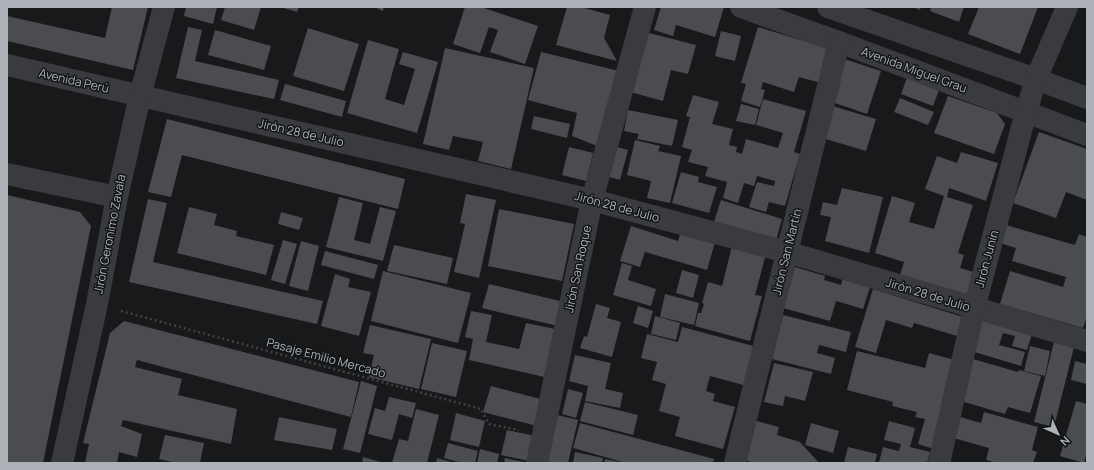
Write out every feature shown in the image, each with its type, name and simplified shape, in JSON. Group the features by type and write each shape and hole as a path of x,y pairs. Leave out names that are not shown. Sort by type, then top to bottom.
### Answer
{"street":[{"name":"Jirón Geronimo Zavala","path":"62,463 97,304 117,197 140,96 164,7"},
{"name":"Jirón San Roque","path":"537,463 592,200 645,7"},
{"name":"Avenida Miguel Grau","path":"741,7 1087,135"},
{"path":"828,7 1087,98"},
{"name":"Jirón Junín","path":"939,463 974,309 1026,112 1036,79 1067,7"},
{"name":"Jirón San Martín","path":"735,463 839,42"},
{"name":"Avenida Perú","path":"7,65 140,96"},
{"name":"Jirón 28 de Julio","path":"140,96 592,200 787,252 974,309 1087,341"},
{"path":"7,174 117,197"}],"path":[{"name":"Pasaje Emilio Mercado","path":"97,304 481,409 489,424 543,434"}],"building":[{"path":"112,7 148,7 133,70 7,41 7,16 105,38"},
{"path":"186,7 217,7 213,24 184,16"},
{"path":"225,7 261,7 254,30 221,20"},
{"path":"280,7 299,7 297,12"},
{"path":"374,7 384,7 383,11"},
{"path":"465,7 481,7 538,26 525,64 490,52 498,30 489,27 480,53 453,44"},
{"path":"567,7 581,7 610,15 604,38 617,61 556,45"},
{"path":"661,7 724,7 715,37 676,25 673,36 654,30"},
{"path":"912,7 921,7 920,10"},
{"path":"931,7 964,7 959,22 930,11"},
{"path":"979,7 1038,7 1020,54 968,34"},
{"path":"188,27 202,30 195,61 279,80 274,99 176,78"},
{"path":"758,27 831,49 821,83 799,77 794,92 763,82 761,89 765,90 760,107 741,101 746,84 741,83"},
{"path":"308,28 359,44 344,91 293,76"},
{"path":"215,30 271,46 264,70 208,55"},
{"path":"721,31 741,36 735,61 715,56"},
{"path":"645,32 696,45 688,74 671,70 663,101 630,92"},
{"path":"368,40 399,49 385,99 404,105 415,69 399,64 403,52 438,62 417,133 347,113"},
{"path":"445,48 534,68 511,169 478,161 483,142 453,136 449,150 423,144"},
{"path":"541,52 619,71 597,146 572,136 577,113 528,100"},
{"path":"841,58 881,71 867,114 826,100"},
{"path":"910,70 942,82 933,106 901,94"},
{"path":"285,84 346,101 342,117 280,100"},
{"path":"693,95 719,102 712,124 733,129 729,145 737,147 736,152 742,154 746,139 778,148 783,133 756,125 763,99 806,111 794,152 800,154 785,206 769,202 766,212 749,207 757,182 774,186 775,181 757,176 754,186 744,183 738,203 723,198 727,182 705,176 708,167 688,162 692,150 682,147 690,117 686,116"},
{"path":"948,96 997,113 1005,124 994,154 934,133"},
{"path":"900,98 934,112 928,125 894,112"},
{"path":"741,104 759,109 755,125 736,121"},
{"path":"829,105 876,119 866,151 819,137"},
{"path":"628,110 678,120 672,146 637,139 639,134 624,131"},
{"path":"534,116 570,124 567,138 531,129"},
{"path":"167,119 405,179 398,209 182,155 171,197 148,192"},
{"path":"1039,132 1087,149 1087,200 1066,192 1056,218 1013,203"},
{"path":"635,140 660,146 658,151 681,156 670,203 647,198 651,181 627,175"},
{"path":"610,145 628,150 620,180 602,175"},
{"path":"569,147 593,153 586,181 562,175"},
{"path":"961,152 998,163 986,201 949,188 947,197 973,205 958,253 964,255 960,268 977,273 968,303 898,282 904,262 875,253 892,196 915,203 909,222 934,229 944,196 925,189 937,156 957,163"},
{"path":"681,172 699,177 698,182 717,187 709,213 672,203"},
{"path":"842,188 883,197 869,253 825,241 831,217 820,215 823,202 837,205"},
{"path":"466,194 496,200 479,278 454,272 465,224 460,223"},
{"path":"7,195 80,212 91,226 43,463 7,463"},
{"path":"339,197 363,203 354,240 370,244 380,207 396,211 383,261 326,247"},
{"path":"148,199 167,203 153,262 323,301 317,324 129,282"},
{"path":"721,200 782,219 775,244 713,225"},
{"path":"189,207 217,214 214,225 237,231 236,236 274,245 266,275 177,253"},
{"path":"499,209 574,224 562,281 488,266"},
{"path":"281,212 303,218 299,230 278,224"},
{"path":"1006,225 1075,245 1079,234 1087,237 1087,316 1083,328 1000,304 1010,271 1063,287 1066,277 1012,261 1016,248 1000,243"},
{"path":"631,226 678,241 681,231 715,242 707,270 645,252 640,267 620,261"},
{"path":"283,240 297,244 285,284 271,280"},
{"path":"301,241 319,246 308,291 289,286"},
{"path":"394,245 453,258 447,284 387,271"},
{"path":"732,246 766,254 755,295 762,296 750,341 695,326 698,313 701,313 704,304 702,303 708,282 722,286"},
{"path":"325,251 378,265 374,279 321,265"},
{"path":"622,263 632,266 628,280 656,289 651,306 613,295"},
{"path":"795,267 825,276 824,280 841,285 844,275 871,284 863,309 836,301 830,321 783,308"},
{"path":"682,270 699,275 693,298 676,293"},
{"path":"383,271 471,293 458,343 371,321"},
{"path":"335,274 350,279 348,287 371,292 359,336 321,326"},
{"path":"489,284 564,302 558,326 482,308"},
{"path":"873,289 963,317 957,336 914,323 912,328 886,320 876,353 855,347"},
{"path":"665,294 699,303 694,325 660,317"},
{"path":"596,304 610,308 607,318 621,322 612,357 580,348 584,336 587,337"},
{"path":"638,306 653,311 648,328 633,323"},
{"path":"471,311 492,315 486,342 519,349 526,323 560,330 549,378 469,360 473,339 465,337"},
{"path":"783,315 851,332 846,352 819,345 817,353 835,358 831,374 772,359"},
{"path":"655,316 680,323 676,340 651,334"},
{"path":"981,320 1034,327 1027,350 1012,346 1015,336 1003,333 999,345 1025,352 1021,366 971,351"},
{"path":"124,321 359,382 351,417 137,360 135,367 182,379 178,395 237,409 231,444 123,420 121,426 142,434 137,457 119,452 117,463 85,463 89,444 83,443 110,333"},
{"path":"370,325 431,339 419,389 369,377 374,355 363,353"},
{"path":"682,327 757,347 747,386 710,376 706,391 715,394 713,401 735,407 723,449 675,436 680,417 659,411 666,384 652,380 657,362 641,358 647,334 678,342"},
{"path":"1056,334 1076,339 1054,427 1034,422"},
{"path":"432,343 467,351 456,397 421,389"},
{"path":"1030,346 1050,351 1045,376 1024,371"},
{"path":"857,351 925,368 929,353 958,361 934,449 918,444 925,419 915,417 917,412 892,406 893,402 847,390"},
{"path":"575,355 611,363 605,389 623,393 620,408 585,401 588,386 569,381"},
{"path":"973,359 1018,372 1019,370 1041,376 1030,413 1008,407 1005,414 961,401"},
{"path":"1075,361 1087,364 1087,384 1071,380"},
{"path":"774,363 813,372 805,401 785,396 783,406 764,402"},
{"path":"361,381 377,386 360,453 343,449"},
{"path":"491,386 544,400 537,426 483,412"},
{"path":"568,389 583,393 576,418 562,414"},
{"path":"389,397 416,403 412,418 399,414 392,440 368,434 375,408 385,411"},
{"path":"1076,401 1087,404 1087,452 1084,463 1060,456"},
{"path":"585,402 638,415 633,435 580,421"},
{"path":"416,409 439,415 427,463 392,463 399,439 408,441"},
{"path":"984,412 1038,427 1032,450 1037,452 1033,463 997,463 986,460 989,448 950,437 957,416 981,423"},
{"path":"456,413 485,421 479,447 450,440"},
{"path":"557,415 578,420 568,463 552,463 546,461"},
{"path":"279,417 337,429 332,450 274,440"},
{"path":"753,420 779,427 777,435 800,442 819,463 754,463 741,459"},
{"path":"889,421 915,428 910,447 930,452 927,463 879,462 883,447 899,451 901,444 884,440"},
{"path":"580,423 714,459 713,463 626,463 573,448"},
{"path":"811,423 839,431 833,453 805,445"},
{"path":"507,430 535,436 529,461 501,455"},
{"path":"165,435 204,443 200,463 176,463 159,459"},
{"path":"448,443 478,451 475,463 462,463 444,458"},
{"path":"848,447 877,454 875,463 844,463"},
{"path":"480,449 499,454 497,463 477,463"},
{"path":"575,452 603,458 602,463 573,463"},
{"path":"363,457 384,463 362,463"},
{"path":"437,458 455,463 436,463"},
{"path":"505,458 524,462 524,463 504,463"},
{"path":"605,459 620,462 620,463 604,463"}]}
